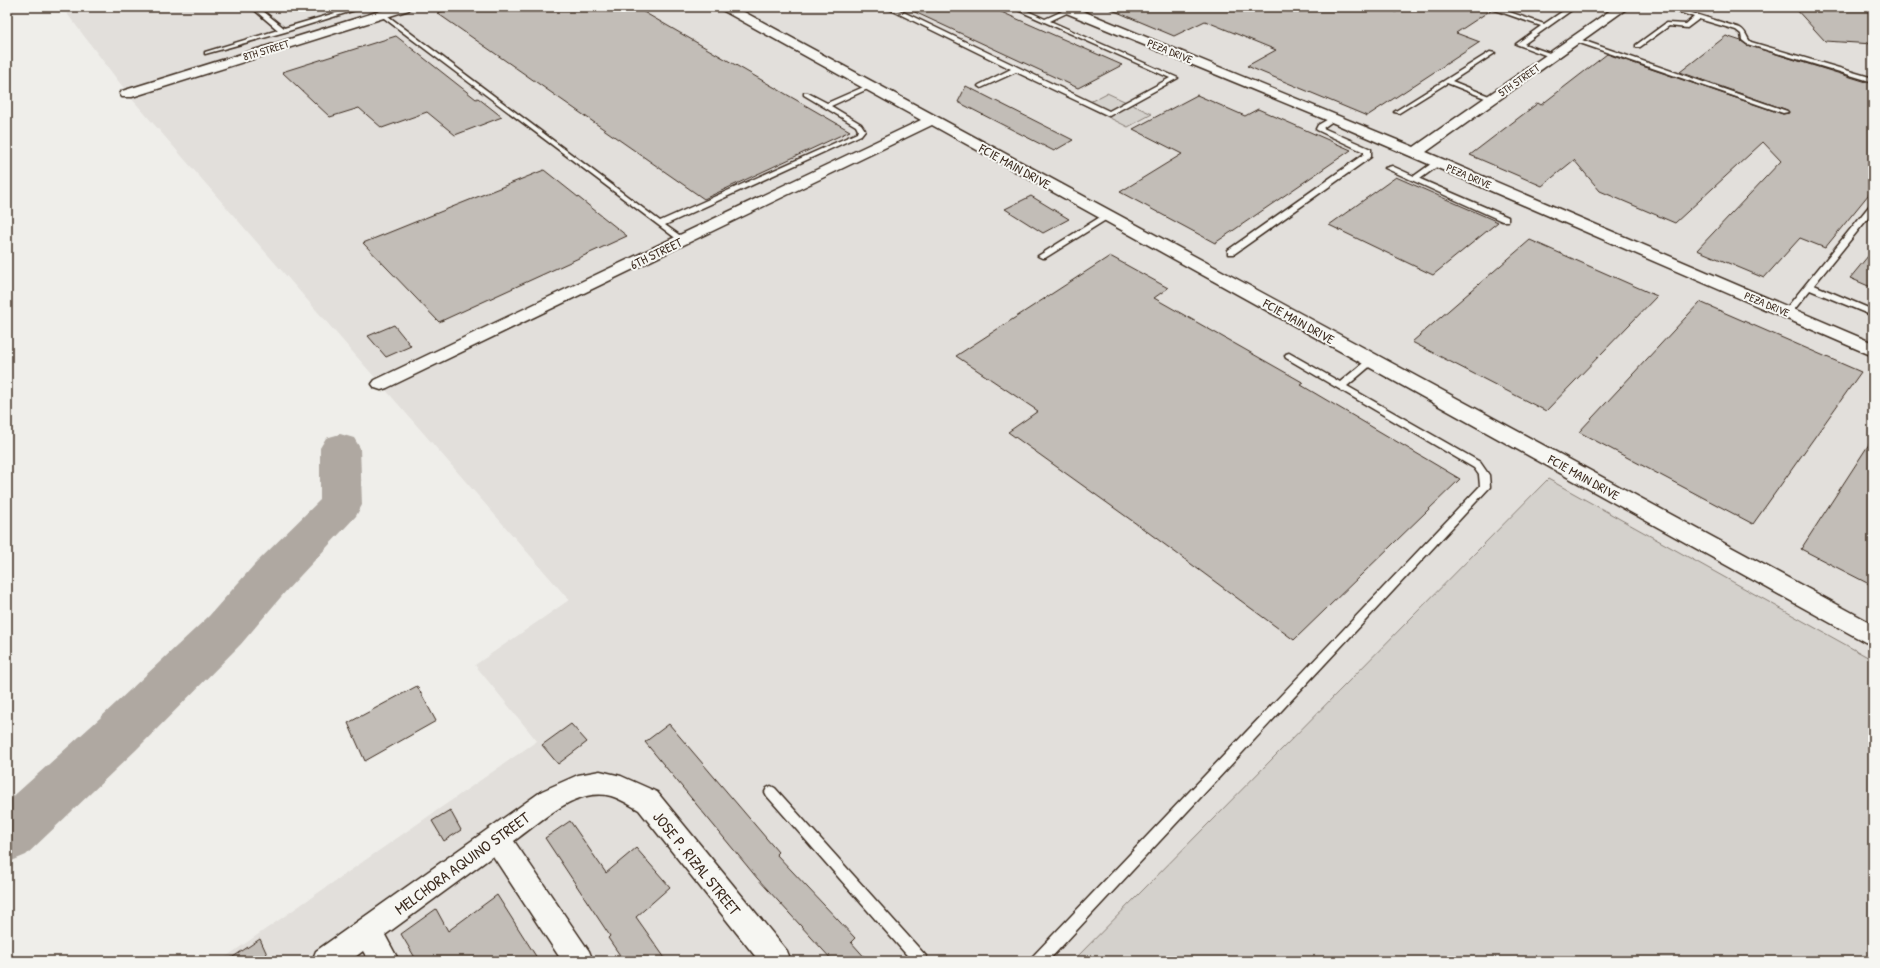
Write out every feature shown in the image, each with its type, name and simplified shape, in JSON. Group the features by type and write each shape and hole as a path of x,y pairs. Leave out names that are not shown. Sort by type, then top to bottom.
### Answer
{"street":[{"name":"8TH STREET","path":"127,94 405,7"},
{"name":"FCIE MAIN DRIVE","path":"726,7 1873,635"},
{"name":"5TH STREET","path":"1416,153 1623,7"},
{"name":"PEZA DRIVE","path":"1066,8 1334,118 1873,350"},
{"name":"6TH STREET","path":"381,384 932,120"},
{"name":"MELCHORA AQUINO STREET","path":"326,961 551,799 576,786 605,782"},
{"name":"JOSE P. RIZAL STREET","path":"605,782 624,788 648,801 777,961"},
{"path":"496,838 578,961"},
{"path":"367,931 385,961"}],"lane":[{"path":"254,7 283,31"},
{"path":"207,53 362,7"},
{"path":"888,7 1109,114 1175,78 1014,7"},
{"path":"1489,7 1545,26"},
{"path":"1554,56 1519,44 1573,7"},
{"path":"1667,7 1744,32 1746,36 1745,40 1749,42 1873,80"},
{"path":"1045,21 1066,8"},
{"path":"382,14 682,241"},
{"path":"1638,46 1668,24 1671,23 1687,26 1698,17"},
{"path":"1576,40 1785,112"},
{"path":"1397,112 1492,53"},
{"path":"981,86 1017,69"},
{"path":"1447,81 1492,99"},
{"path":"826,106 870,86"},
{"path":"660,224 859,134 862,130 859,125 806,94"},
{"path":"1231,252 1368,155 1368,151 1319,129 1320,126 1334,118"},
{"path":"1415,179 1438,163"},
{"path":"1389,168 1505,219"},
{"path":"1788,313 1873,207"},
{"path":"1042,256 1108,216"},
{"path":"1809,286 1873,313"},
{"path":"1038,961 1485,487 1486,480 1483,472 1477,465 1290,356"},
{"path":"1342,386 1371,361"},
{"path":"772,792 921,961"}],"shaded area":[{"path":"62,7 1873,7 1873,961 220,961 537,741 475,665 569,600 132,99"},
{"path":"1107,93 1152,114 1128,127 1084,105"},
{"path":"1548,479 1873,660 1873,961 1073,961"}],"building":[{"path":"455,7 635,7 850,131 704,199 437,13"},
{"path":"904,7 990,7 1122,65 1078,88"},
{"path":"1105,7 1382,7 1396,12 1405,7 1485,7 1491,10 1456,33 1480,42 1367,116 1247,66 1276,50 1205,21 1174,36"},
{"path":"1794,7 1873,7 1873,44 1825,41"},
{"path":"396,36 476,99 478,98 502,117 455,135 427,112 382,128 359,108 330,117 282,72"},
{"path":"1726,36 1741,41 1747,45 1873,84 1873,189 1825,248 1800,238 1764,278 1697,250 1781,161 1763,142 1675,223 1600,191 1574,160 1542,186 1470,155 1538,103 1541,105 1607,54 1783,114 1789,113 1787,110 1680,72"},
{"path":"966,86 1073,140 1054,151 958,102"},
{"path":"1197,95 1245,116 1258,109 1351,150 1215,243 1120,192 1182,154 1133,129"},
{"path":"544,170 627,236 439,322 363,243"},
{"path":"1396,177 1498,222 1433,275 1329,225"},
{"path":"1031,196 1069,219 1043,233 1005,209"},
{"path":"1530,240 1657,296 1546,411 1412,342"},
{"path":"1873,250 1873,288 1850,278"},
{"path":"1110,256 1168,288 1154,298 1304,383 1301,385 1460,479 1294,640 1145,530 1008,432 1038,411 956,356"},
{"path":"1700,302 1861,372 1753,524 1579,432"},
{"path":"394,325 411,346 386,357 368,336"},
{"path":"1873,438 1873,586 1801,549"},
{"path":"417,686 436,721 365,761 348,723"},
{"path":"571,724 587,742 558,764 542,745"},
{"path":"669,724 778,852 776,854 855,938 851,942 868,961 833,961 757,878 645,742"},
{"path":"450,810 461,830 444,841 432,821"},
{"path":"570,821 606,873 636,848 670,887 636,917 667,961 624,961 608,938 610,936 545,838"},
{"path":"497,895 539,961 417,961 401,934 436,909 448,931"},
{"path":"260,939 270,961 227,961"}],"waterway":[{"path":"7,837 118,734 225,630 270,578 341,505 340,448"}]}
